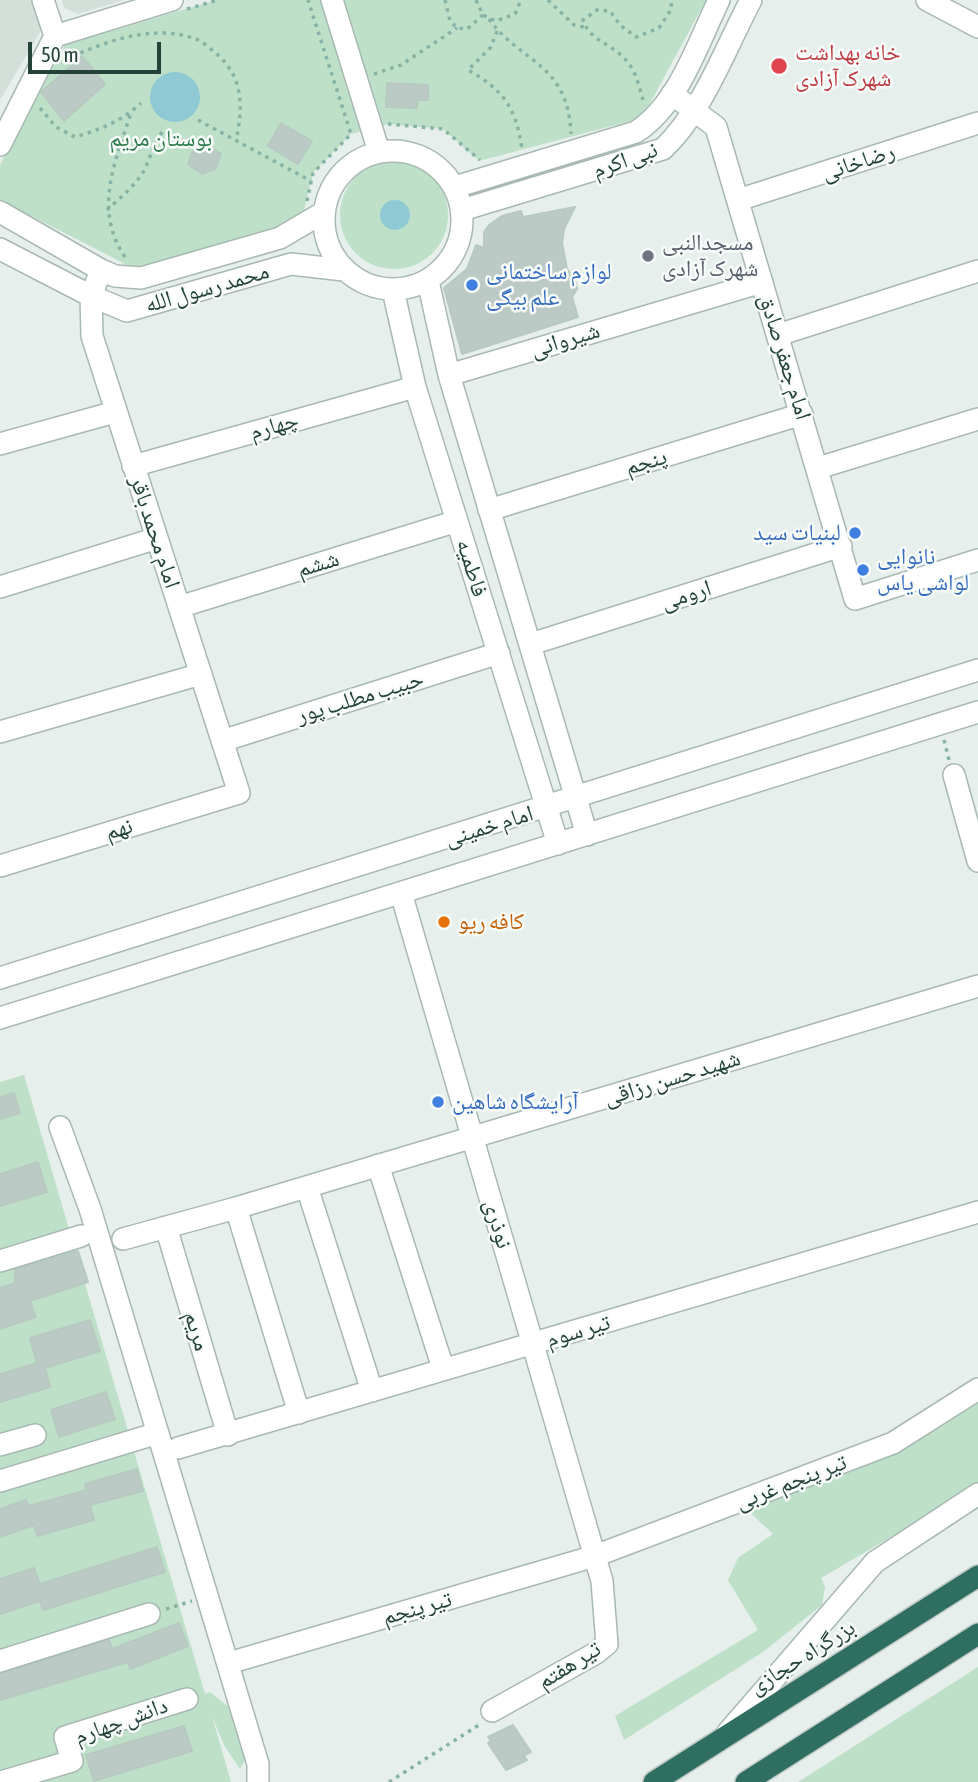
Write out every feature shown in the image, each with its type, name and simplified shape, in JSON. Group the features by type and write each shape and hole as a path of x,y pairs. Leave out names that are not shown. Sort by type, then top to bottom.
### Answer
{"highway":[{"name":"بزرگراه حجازی","path":"654,1782 978,1576"},
{"path":"746,1782 978,1634"}],"street":[{"path":"0,145 55,36 43,0"},
{"path":"332,0 379,152"},
{"name":"نبی اکرم","path":"455,187 636,132 661,113 719,0"},
{"name":"نبی اکرم","path":"462,210 649,156 663,149 678,134 693,110 751,0"},
{"path":"927,0 978,27"},
{"path":"55,36 176,6"},
{"name":"امام جعفر صادق","path":"672,94 716,127 855,599 978,560"},
{"name":"رضاخانی","path":"738,200 978,123"},
{"path":"344,270 327,243 314,209 342,173 359,159 379,152 414,153 430,161 455,187 462,210 462,231 456,251 444,268 428,281 393,290"},
{"name":"محمد رسول الله","path":"0,212 101,271 115,276 141,278 280,238 314,209"},
{"name":"محمد رسول الله","path":"0,248 91,296 127,311 291,264 344,270 367,284 393,290"},
{"name":"امام محمد باقر","path":"101,271 91,296 92,337 239,793"},
{"path":"778,335 978,271"},
{"name":"فاطمیه","path":"428,281 449,375 587,835"},
{"name":"شیروانی","path":"449,375 762,282"},
{"name":"فاطمیه","path":"393,290 415,387 558,844"},
{"name":"چهارم","path":"133,466 415,387"},
{"path":"0,444 115,412"},
{"name":"پنجم","path":"489,510 802,414"},
{"path":"818,468 978,419"},
{"name":"ششم","path":"179,607 457,521"},
{"path":"0,587 157,538"},
{"name":"ارومی","path":"531,644 841,546"},
{"name":"حبیب مطلب پور","path":"222,741 499,653"},
{"name":"امام خمینی","path":"0,978 547,808 978,670"},
{"path":"0,732 201,674"},
{"name":"امام خمینی","path":"0,1018 978,712"},
{"path":"954,775 978,861"},
{"name":"نهم","path":"0,866 239,793"},
{"name":"نوذری","path":"401,893 595,1556"},
{"name":"شهید حسن رزاقی","path":"123,1238 236,1208 978,986"},
{"path":"60,1127 90,1209 258,1764 257,1782"},
{"path":"378,1165 443,1368"},
{"path":"307,1187 372,1391"},
{"path":"236,1208 299,1413"},
{"name":"تیر سوم","path":"178,1448 978,1212"},
{"name":"مریم","path":"166,1227 228,1435"},
{"path":"0,1261 80,1236"},
{"name":"تیر پنجم غربی","path":"595,1556 893,1443 978,1389"},
{"path":"0,1480 158,1433"},
{"path":"0,1445 35,1435"},
{"path":"721,1739 875,1562 978,1494"},
{"name":"تیر پنجم","path":"239,1660 595,1556"},
{"name":"تیر هفتم","path":"492,1711 607,1644 603,1581 595,1556"},
{"path":"0,1661 149,1614"},
{"name":"دانش چهارم","path":"1,1782 72,1760 65,1737 187,1699"}],"path":[{"path":"176,6 218,0"},
{"path":"308,0 351,134 313,173 311,181 314,209"},
{"path":"445,0 450,20 457,28"},
{"path":"476,0 483,15 497,31 524,50 553,78 565,98 572,136"},
{"path":"489,19 503,21 510,18 519,8 521,0"},
{"path":"548,0 574,25 585,27"},
{"path":"645,113 638,80 625,58 587,32 583,20 597,10 610,11 620,25 636,37 659,28 672,8 670,0"},
{"path":"369,76 401,65 457,28 467,29 483,15"},
{"path":"497,31 491,47 468,70 493,83 508,103 519,127 522,150"},
{"path":"54,65 90,48 139,34 185,36 200,40 226,63 239,87 242,113 236,140"},
{"path":"34,101 56,127 75,137 102,129 131,113 141,103"},
{"path":"126,259 109,229 107,209 118,151 131,113"},
{"path":"198,120 311,181"},
{"path":"381,126 443,129 478,161 489,158"},
{"path":"107,209 133,184 164,129"},
{"path":"559,140 583,133"},
{"path":"511,152 534,146"},
{"path":"939,724 954,775"},
{"path":"149,1614 207,1597"}],"shaded area":[{"path":"0,0 32,0 42,29 0,100"},
{"path":"62,0 124,0 78,14 64,8"}],"green space":[{"name":"بوستان مریم","path":"216,0 706,0 642,118 479,161 443,129 388,124 351,134 313,173 302,219 135,269 0,200 0,165 65,45"},
{"path":"394,161 415,165 432,177 444,194 448,215 444,236 432,253 415,265 394,269 373,265 356,253 344,236 340,215 344,194 356,177 373,165"},
{"path":"24,1075 205,1694 210,1692 236,1713 247,1756 240,1769 224,1745 212,1716 231,1782 0,1782 0,1082"},
{"path":"978,1397 978,1486 821,1578 825,1587 822,1605 763,1652 624,1740 615,1716 758,1630 728,1580 738,1558 773,1534 744,1507 891,1456"},
{"path":"978,1667 978,1782 798,1782"}],"water":[{"path":"175,72 193,79 200,97 193,115 175,122 157,115 150,97 157,79"},
{"path":"395,200 401,201 409,209 409,221 401,229 395,230 389,229 381,221 380,215 381,209 389,201"}],"building":[{"path":"82,56 105,84 64,121 41,92"},
{"path":"387,83 428,85 428,100 417,100 417,108 386,107"},
{"path":"281,123 312,141 298,164 268,146"},
{"path":"209,146 221,154 215,169 202,174 188,164 193,151"},
{"path":"575,207 564,229 562,243 567,269 575,280 577,289 572,297 578,317 462,354 444,288 467,269 476,245 484,248 484,232 489,225 502,216 521,211 523,217"},
{"path":"14,1093 20,1113 0,1119 0,1097"},
{"path":"38,1162 47,1192 0,1206 0,1174"},
{"path":"78,1251 88,1282 30,1301 36,1317 0,1329 0,1288 15,1283 15,1270"},
{"path":"90,1320 100,1351 45,1368 50,1387 0,1402 0,1374 37,1363 30,1338"},
{"path":"106,1392 115,1419 59,1437 51,1410"},
{"path":"137,1469 143,1491 90,1505 94,1520 37,1536 34,1525 0,1537 0,1509 26,1500 28,1506 87,1490 85,1484"},
{"path":"157,1547 165,1572 43,1610 40,1601 0,1614 0,1579 34,1568 40,1584"},
{"path":"179,1623 188,1646 130,1669 128,1662 0,1700 0,1674 109,1640 112,1649"},
{"path":"513,1725 531,1752 524,1756 527,1760 506,1770 488,1743 491,1741 488,1737"},
{"path":"184,1726 192,1751 94,1781 86,1755"}],"place":[{"name":"خانه بهداشت شهرک آزادی","path":"779,66"},
{"name":"مسجدالنبی شهرک آزادی","path":"648,256"},
{"name":"لوازم ساختمانی علم بیگی","path":"472,285"},
{"name":"لبنیات سید","path":"855,533"},
{"name":"نانوایی لواشی یاس","path":"863,570"},
{"name":"کافه ریو","path":"444,922"},
{"name":"آرایشگاه شاهین","path":"438,1102"}]}
